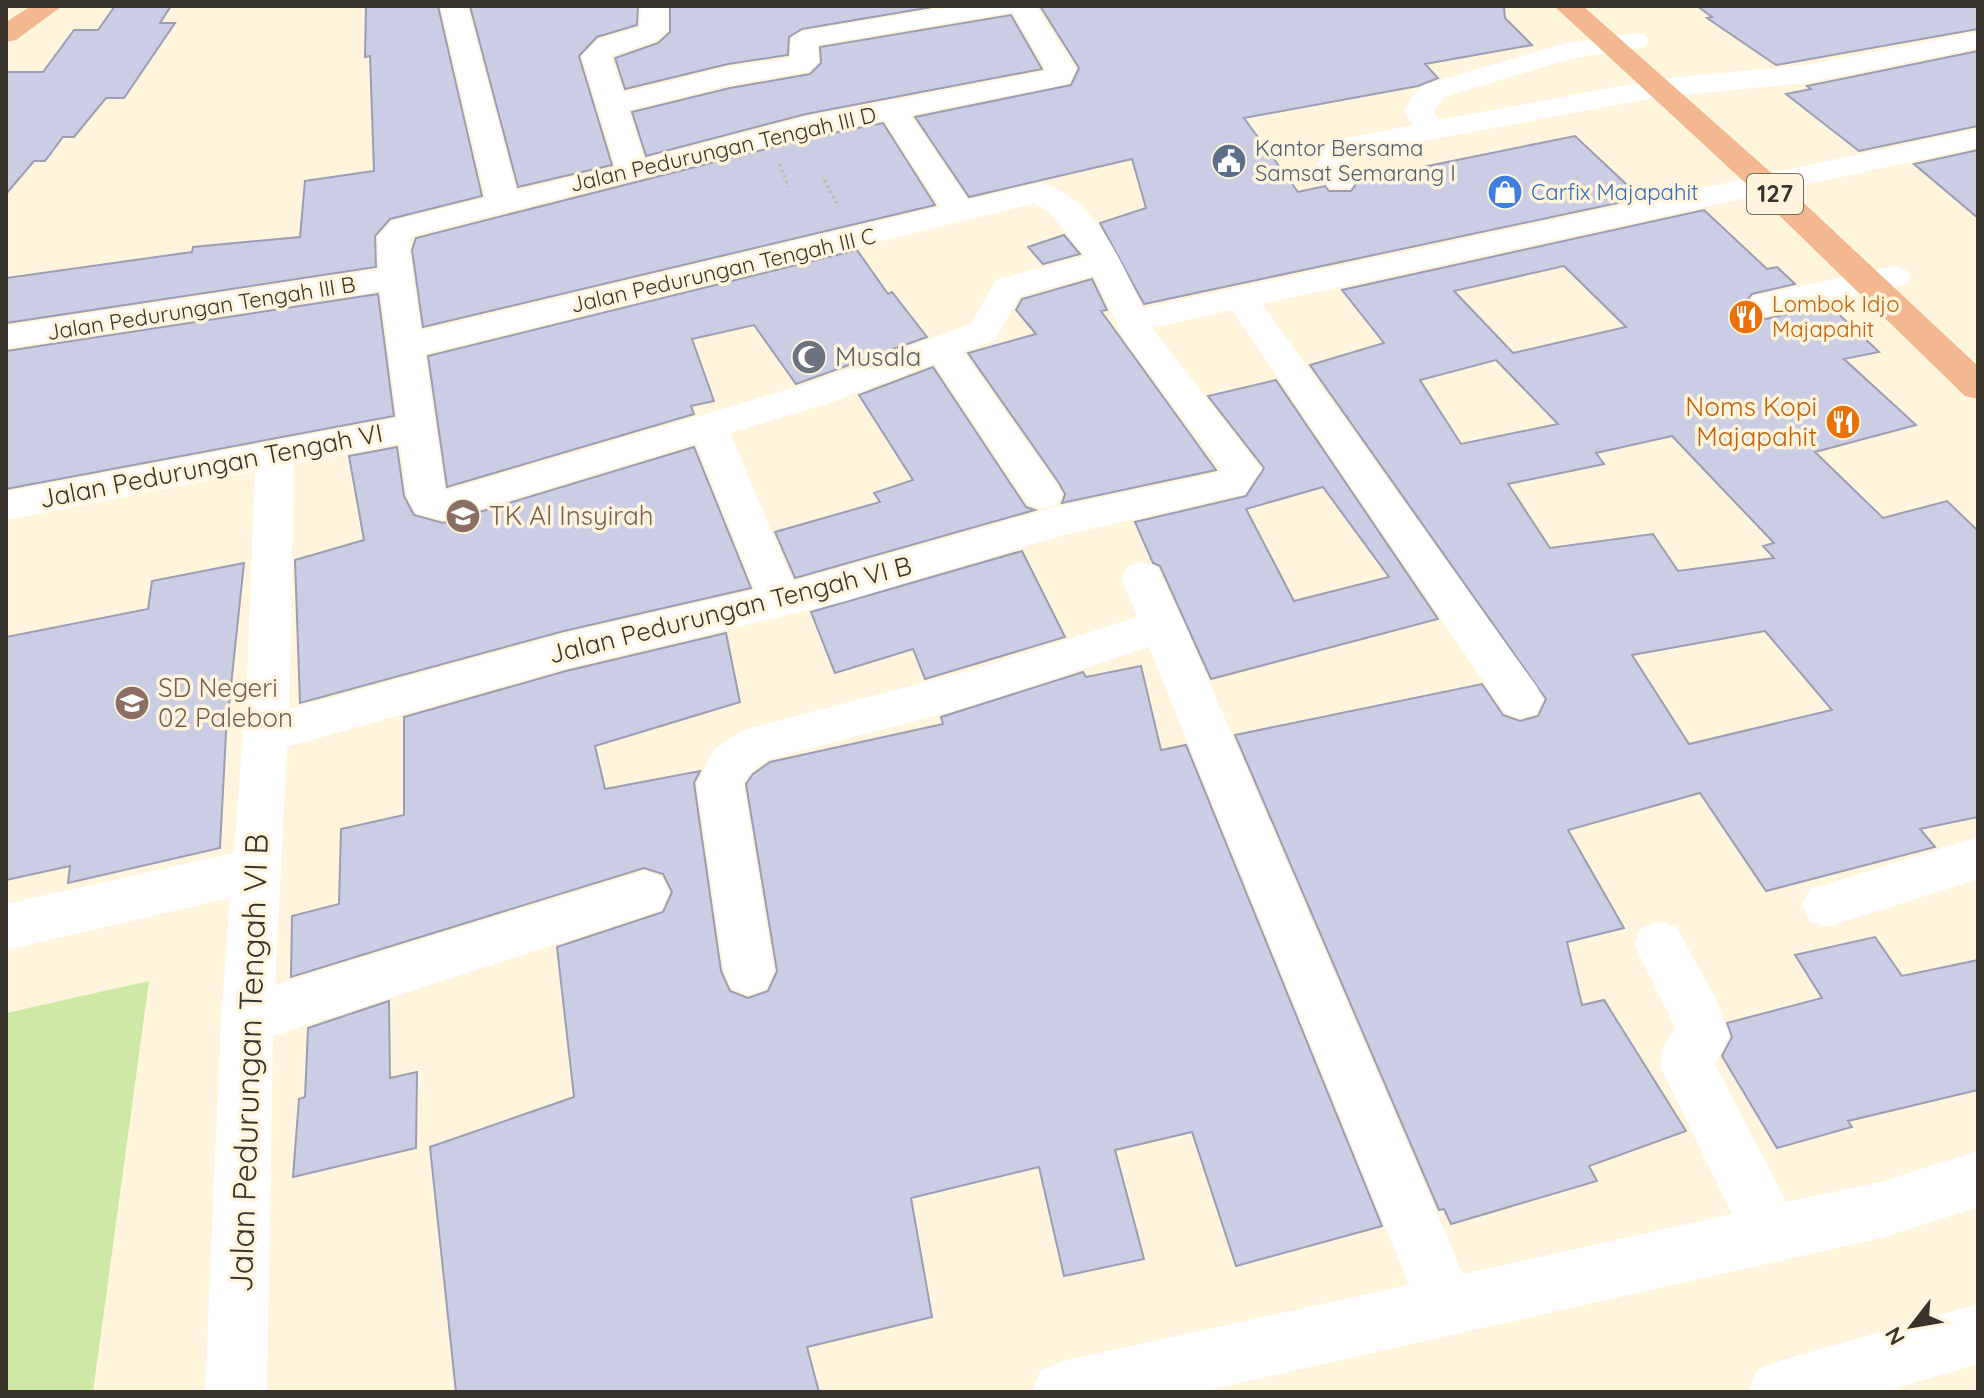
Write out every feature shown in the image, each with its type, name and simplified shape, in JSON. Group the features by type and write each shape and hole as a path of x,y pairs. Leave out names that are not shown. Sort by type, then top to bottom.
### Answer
{"main road":[{"path":"6,34 49,6"},
{"name":"127","path":"1567,6 1622,43 1776,181 1882,280 1978,387"},
{"name":"127","path":"1597,6 1622,43"},
{"name":"127","path":"1882,280 1978,354"}],"street":[{"path":"454,6 503,202"},
{"path":"632,170 596,55 601,49 646,36 654,30 654,6"},
{"path":"611,105 729,76 799,65 805,61 803,40 809,38 1007,6"},
{"name":"Jalan Pedurungan Tengah III D","path":"395,278 394,236 403,228 421,221 746,144 807,126 1058,78 1062,70 1023,6"},
{"path":"1340,181 1332,165 1336,154 1345,147 1673,88 1860,66 1978,40"},
{"path":"1432,131 1419,112 1423,101 1434,91 1566,51 1622,43"},
{"path":"891,109 961,214"},
{"path":"395,278 426,496 431,504 458,502 820,393 943,349 983,332 995,318 999,296 1008,288 1104,261 1132,321 1978,138"},
{"name":"Jalan Pedurungan Tengah III C","path":"405,347 961,214 1040,192 1060,205 1098,247 1104,261"},
{"name":"Jalan Pedurungan Tengah III B","path":"6,337 395,278"},
{"path":"1765,305 1882,280"},
{"path":"1240,297 1521,700"},
{"name":"Jalan Pedurungan Tengah VI B","path":"266,734 565,651 846,585 1060,521 1230,484 1241,476 1239,463 1132,321"},
{"path":"943,349 1043,495"},
{"path":"708,426 780,601"},
{"name":"Jalan Pedurungan Tengah VI","path":"6,506 416,427"},
{"name":"Jalan Pedurungan Tengah VI B","path":"236,1392 247,1019 266,734 275,454"},
{"path":"1142,578 1447,1306"},
{"path":"749,971 720,783 727,764 739,753 759,743 968,689 1164,625"},
{"path":"1827,905 1978,858"},
{"path":"6,927 256,870"},
{"path":"247,1019 645,893"},
{"path":"1659,944 1698,1017 1703,1036 1688,1050 1688,1068 1772,1234"},
{"path":"1063,1392 1881,1210 1978,1179"},
{"path":"1779,1392 1978,1334"}],"green space":[{"path":"149,981 93,1392 6,1392 6,1013"}],"building":[{"path":"115,6 171,6 160,23 175,23 124,98 106,98 74,137 63,137 45,161 34,161 6,194 6,72 43,72 74,30 98,30"},
{"path":"366,6 438,6 482,196 390,219 375,236 376,267 6,323 6,278 192,252 193,247 300,237 305,181 374,171 370,56 365,57"},
{"path":"470,6 638,6 637,25 597,37 579,56 612,165 518,187"},
{"path":"670,6 938,6 802,29 789,37 788,55 728,64 625,89 615,58 658,43 670,32"},
{"path":"1040,6 1504,6 1505,18 1532,45 1425,64 1438,78 1418,86 1244,118 1298,192 1325,186 1329,191 1351,191 1359,180 1575,136 1641,198 1144,304 1100,223 1146,208 1132,159 969,197 915,117 1071,85 1079,68"},
{"path":"1697,6 1978,6 1978,29 1776,65 1707,18 1712,17"},
{"path":"1011,15 1042,69 806,114 646,156 632,112 730,88 810,74 821,63 820,47"},
{"path":"1978,51 1978,126 1859,151 1786,94 1811,89 1807,86"},
{"path":"883,123 935,205 423,327 412,250 416,238 813,137"},
{"path":"1978,150 1978,218 1914,164"},
{"path":"1704,210 1767,269 1777,267 1795,284 1752,294 1745,303 1750,315 1766,319 1829,305 1879,352 1844,359 1916,425 1815,452 1883,518 1947,501 1978,531 1978,817 1920,829 1935,847 1766,891 1700,793 1568,830 1624,928 1567,942 1582,1005 1604,1000 1686,1131 1589,1166 1597,1181 1451,1224 1444,1209 1439,1210 1235,735 1482,684 1503,715 1520,721 1538,716 1546,699 1310,365 1384,343 1342,290","holes":["1564,266 1626,327 1513,353 1454,291","1496,360 1558,424 1461,444 1420,380","1672,436 1774,543 1763,546 1774,558 1678,571 1653,534 1550,548 1508,484 1604,464 1596,453","1765,631 1832,710 1689,744 1632,655"]},
{"path":"1064,235 1080,254 1043,264 1028,247"},
{"path":"857,250 888,294 892,292 927,337 796,384 754,325 692,339 714,401 691,406 694,414 447,487 428,356"},
{"path":"1092,279 1107,310 1101,311 1216,470 1062,503 1065,494 1059,483 968,353 1036,334 1016,310 1022,299"},
{"path":"378,294 394,416 6,489 6,351"},
{"path":"933,367 1026,507 1035,510 795,578 775,532 880,502 874,493 913,480 859,395"},
{"path":"1276,380 1438,619 1211,679 1160,566 1153,563 1135,522 1246,496 1264,468 1208,396","holes":["1323,487 1389,577 1294,601 1246,509"]},
{"path":"397,447 404,496 414,515 443,523 694,447 751,588 564,631 300,703 295,560 364,540 349,456"},
{"path":"1022,551 1065,637 925,679 913,649 835,673 811,612"},
{"path":"244,563 226,733 220,848 68,883 70,866 6,880 6,637 148,609 152,581"},
{"path":"726,633 740,702 595,746 605,789 700,771 694,783 721,971 730,991 748,998 768,991 777,971 746,784 753,774 770,762 943,724 941,717 1083,672 1086,677 1141,666 1161,750 1186,745 1382,1226 1236,1266 1192,1132 1115,1150 1144,1259 1064,1276 1039,1167 911,1198 932,1317 807,1347 819,1392 456,1392 430,1147 574,1097 557,947 663,912 672,892 663,874 644,868 291,977 292,916 339,904 341,829 404,815 404,717 566,671"},
{"path":"1875,937 1902,976 1978,960 1978,1090 1848,1121 1852,1127 1777,1148 1722,1056 1732,1037 1727,1023 1822,998 1795,955"},
{"path":"389,1001 390,1078 417,1072 416,1148 293,1177 299,1099 305,1097 308,1028"}],"place":[{"name":"Kantor Bersama Samsat Semarang I","path":"1229,161"},
{"name":"Carfix Majapahit","path":"1505,192"},
{"name":"Lombok Idjo Majapahit","path":"1746,317"},
{"name":"Musala","path":"809,357"},
{"name":"Noms Kopi Majapahit","path":"1843,422"},
{"name":"TK Al Insyirah","path":"463,516"},
{"name":"SD Negeri 02 Palebon","path":"132,703"}]}
